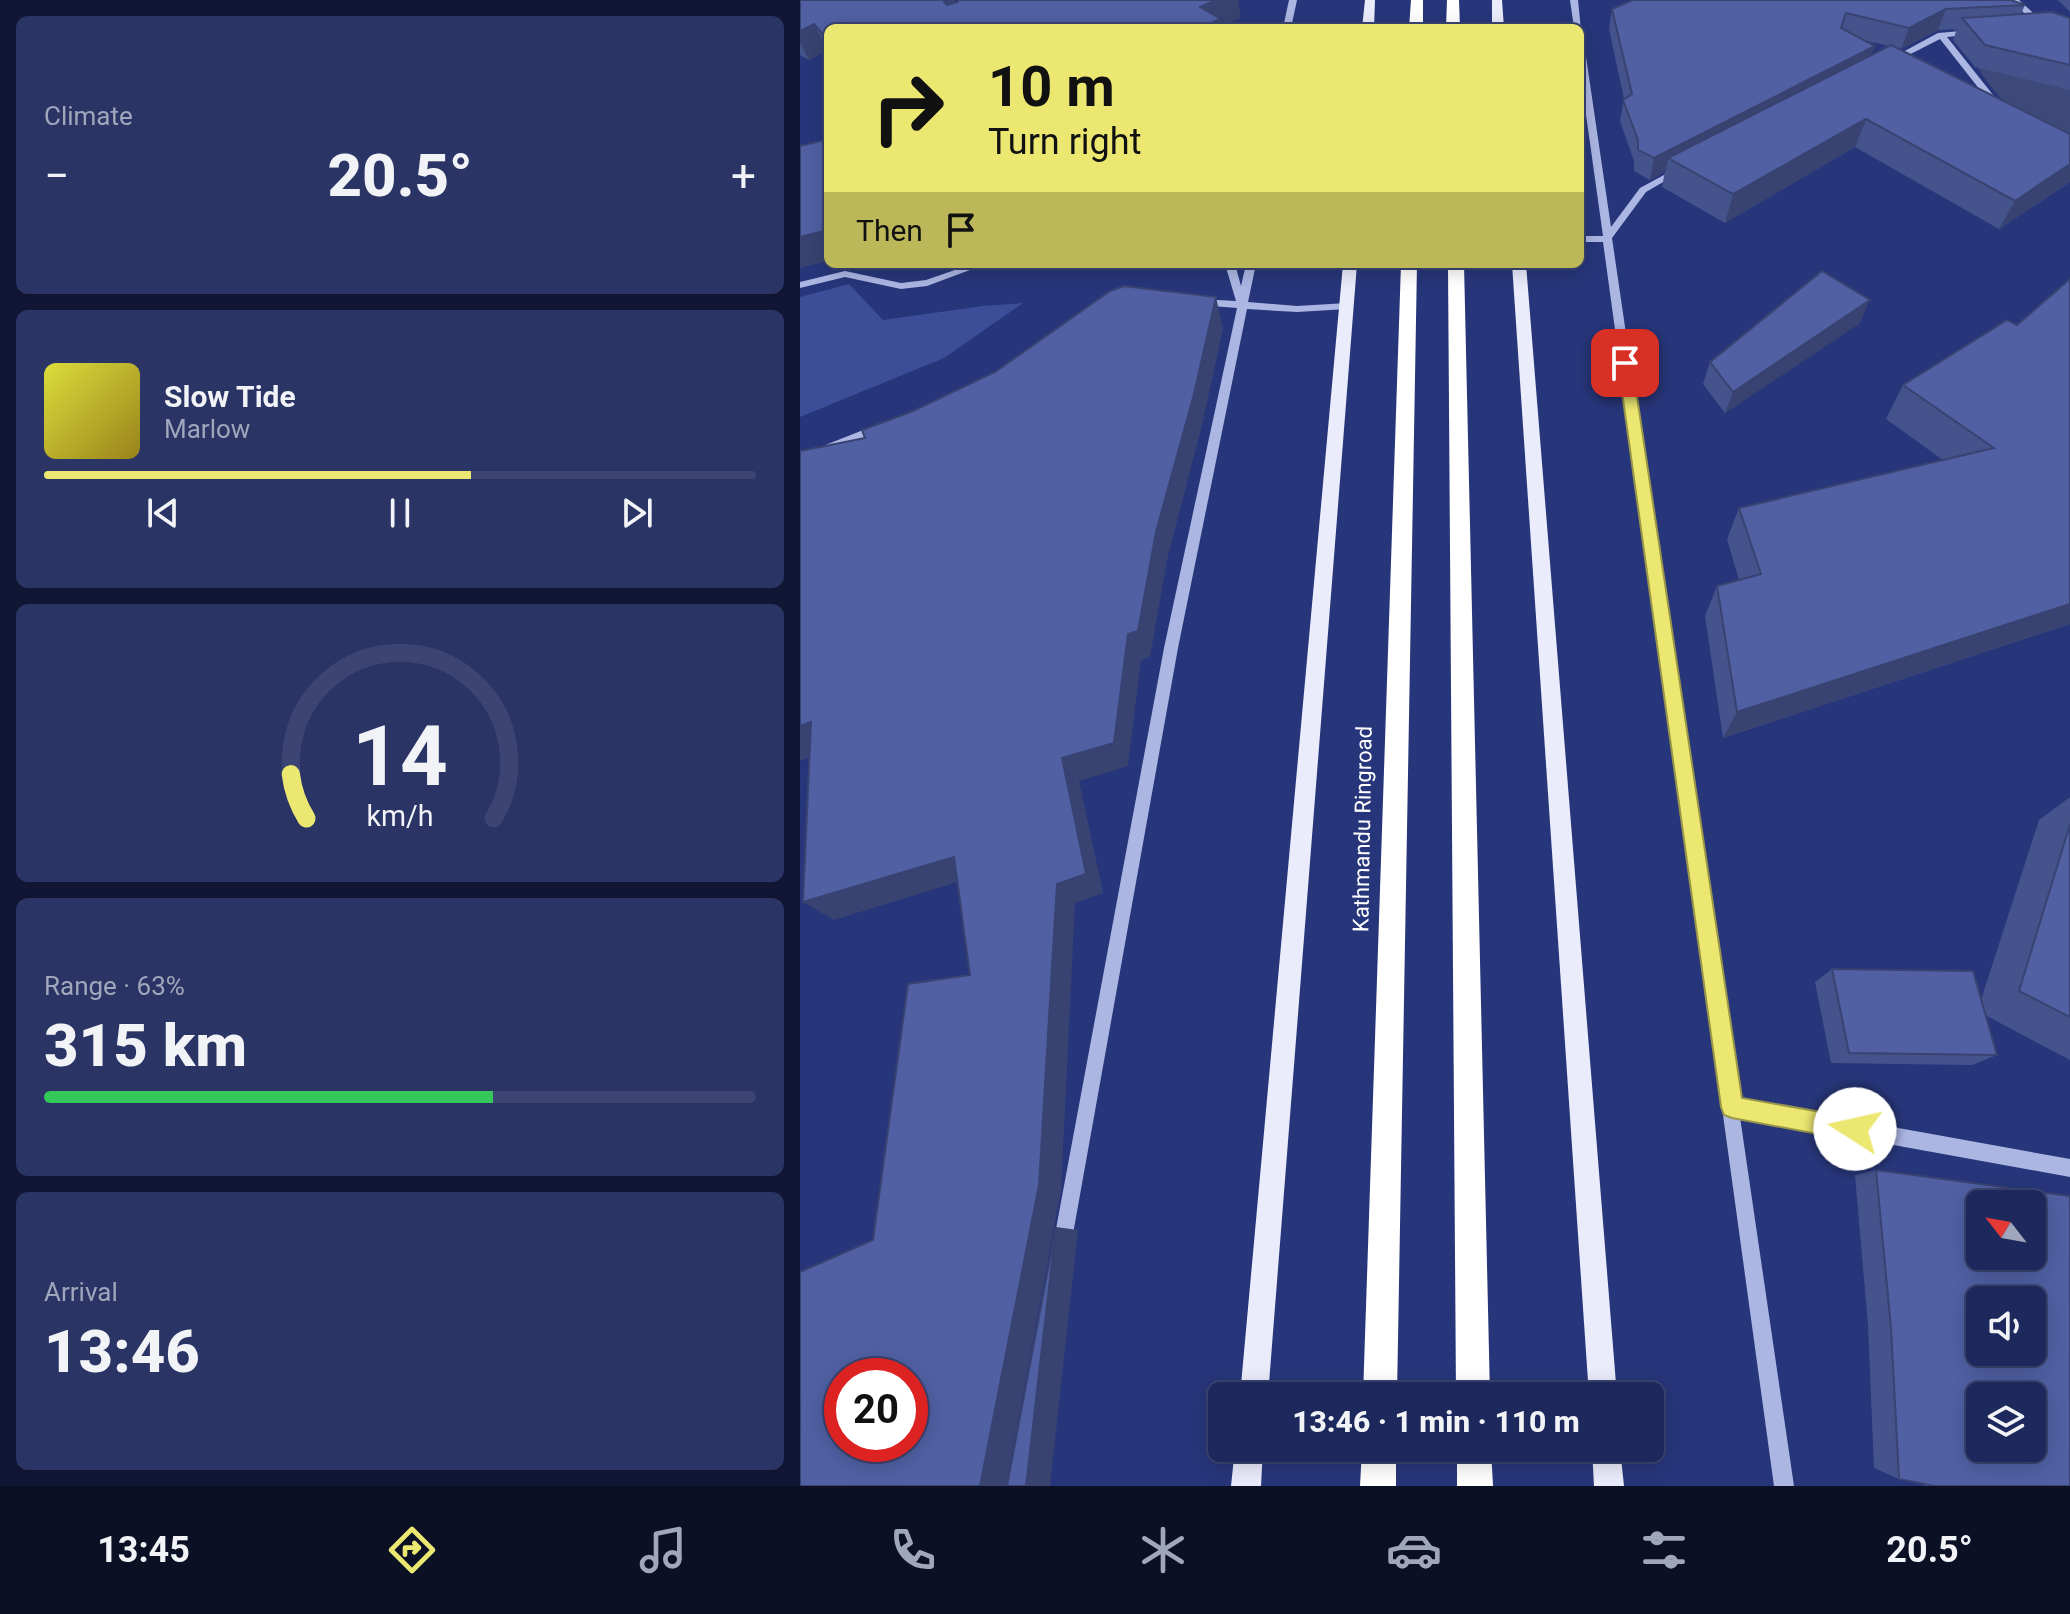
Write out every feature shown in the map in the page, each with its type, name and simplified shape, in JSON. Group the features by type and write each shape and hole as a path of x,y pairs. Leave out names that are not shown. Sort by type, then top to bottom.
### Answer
{"highway":[{"path":"1416,24 1417,0"},
{"path":"1453,0 1453,24"},
{"name":"Kathmandu Ringroad","path":"1380,1382 1409,268"},
{"path":"1456,268 1473,1382"},
{"path":"1378,1486 1379,1462"},
{"path":"1474,1462 1475,1486"}],"main road":[{"path":"1368,24 1370,0"},
{"path":"1497,0 1498,24"},
{"path":"1255,1382 1350,268"},
{"path":"1519,268 1602,1382"},
{"path":"1246,1486 1248,1462"},
{"path":"1607,1462 1609,1486"}],"street":[{"path":"1288,24 1293,0"},
{"path":"1574,0 1577,24"},
{"path":"2015,0 2046,29"},
{"path":"2035,30 2058,28"},
{"path":"1886,63 1941,35 1980,31"},
{"path":"1941,35 2009,116"},
{"path":"1584,72 1784,1486"},
{"path":"1607,239 1643,190 1683,169"},
{"path":"1584,239 1607,239"},
{"path":"800,285 845,274 901,286 927,283 970,268"},
{"path":"1231,268 1242,305"},
{"path":"1061,1255 1171,648 1250,268"},
{"path":"1187,301 1297,309 1347,306"},
{"path":"800,460 887,424"},
{"path":"1732,1107 2070,1168"}],"shaded area":[{"path":"849,284 883,320 1023,303 944,358 800,417 800,297"}],"building":[{"path":"800,0 944,0 947,5 958,0 1217,0 1200,7 1221,19 1209,24 824,24 824,36 814,24 800,31"},
{"path":"1633,0 2011,0 2025,5 1946,9 1909,28 1846,13 1841,28 1875,46 1654,158 1638,150 1638,140 1623,100 1632,94 1612,9"},
{"path":"2052,12 2070,18 2070,65 1985,45 1962,18"},
{"path":"1891,45 2070,134 2070,164 2015,201 1866,119 1733,194 1668,158"},
{"path":"824,140 824,231 800,237 800,146"},
{"path":"1822,271 1870,300 1733,392 1710,362"},
{"path":"2070,279 2070,604 1737,712 1717,586 1761,574 1739,508 1994,448 1903,385 2007,320 2017,325"},
{"path":"1124,286 1216,297 1194,394 1156,532 1138,631 1128,634 1114,743 1062,758 1086,874 1057,884 1039,1185 980,1486 800,1486 800,1272 873,1240 908,984 970,975 954,857 803,902 811,722 800,726 800,451 865,438 862,430 913,411 995,372 1110,291"},
{"path":"2070,824 2070,1017 2019,991"},
{"path":"1832,969 1973,971 1997,1055 1849,1053"},
{"path":"1876,1170 2025,1190 1966,1190 1966,1270 2046,1270 2046,1193 2070,1196 2070,1486 1934,1486 1899,1479 1891,1328"},
{"path":"1056,1227 1026,1486 1007,1486"}],"waterway":[{"path":"1967,0 2031,94 2070,120"}],"route":[{"path":"1625,363 1732,1107 1855,1129"}]}
